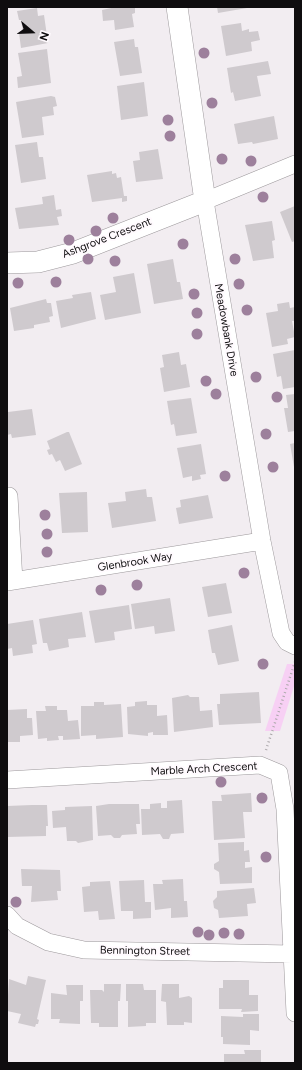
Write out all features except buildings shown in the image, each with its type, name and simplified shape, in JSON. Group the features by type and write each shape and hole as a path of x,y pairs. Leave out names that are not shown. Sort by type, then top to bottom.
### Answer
{"street":[{"name":"Meadowbank Drive","path":"176,7 205,201 262,541 282,633 287,642 295,646"},
{"path":"205,201 295,164"},
{"name":"Ashgrove Crescent","path":"7,263 38,262 73,253 205,201"},
{"path":"9,496 11,582"},
{"name":"Glenbrook Way","path":"11,582 262,541"},
{"name":"Marble Arch Crescent","path":"7,780 260,765 279,773 285,809 295,1013"},
{"name":"Bennington Street","path":"7,915 17,926 48,942 84,950 292,954"}],"path":[{"path":"260,765 295,662"}],"shaded area":[{"path":"287,664 295,664 295,683 280,731 265,731"}]}
